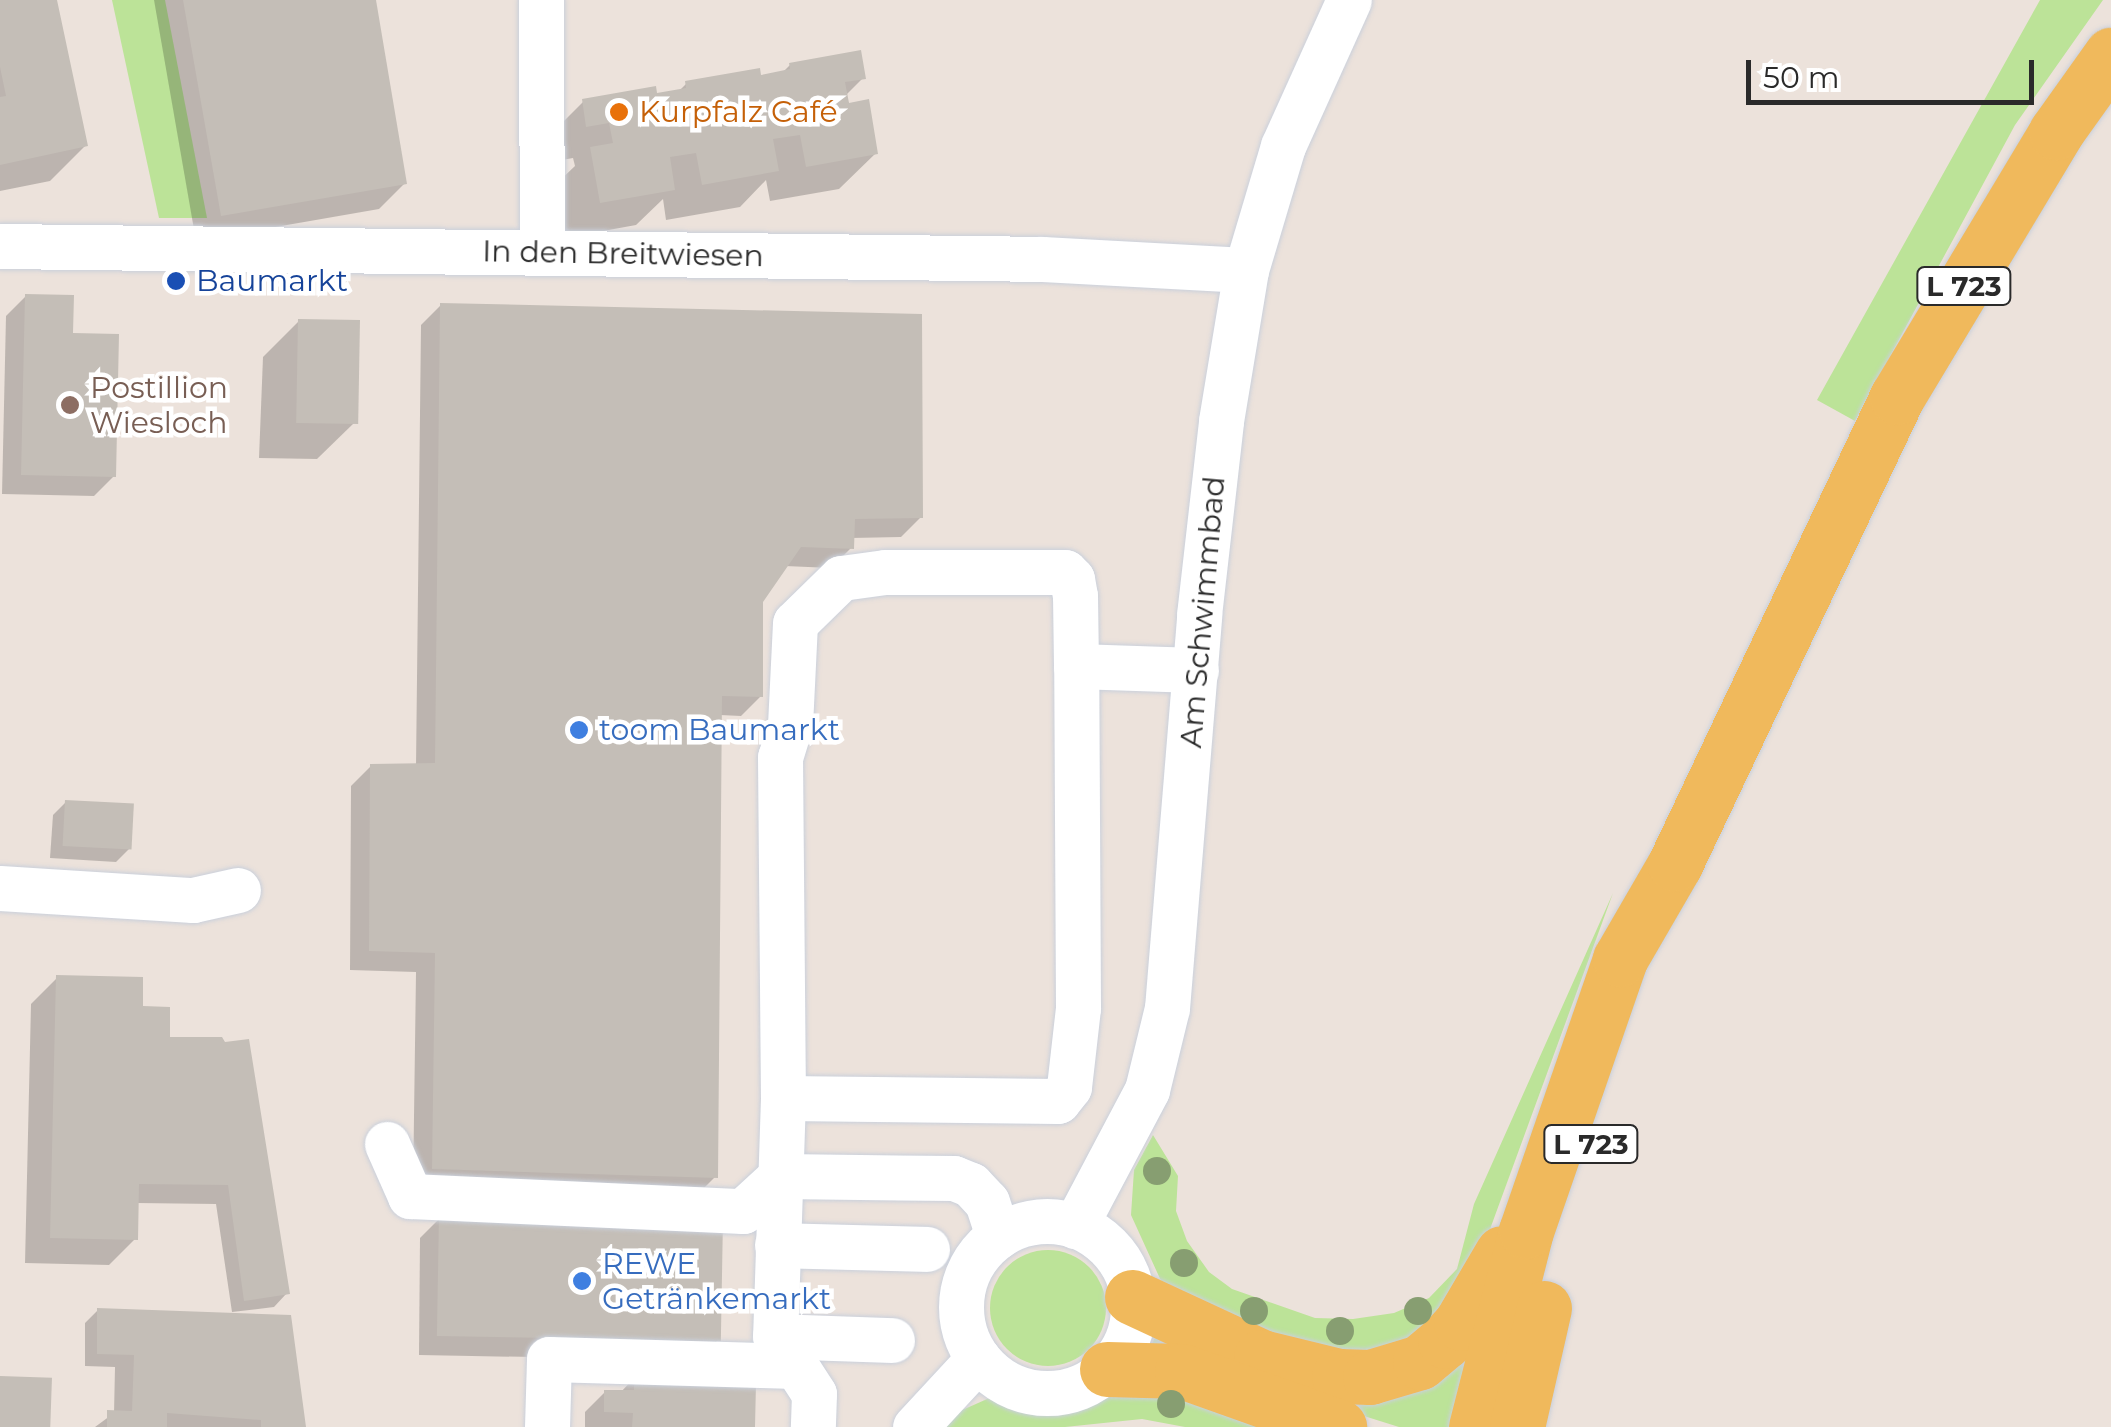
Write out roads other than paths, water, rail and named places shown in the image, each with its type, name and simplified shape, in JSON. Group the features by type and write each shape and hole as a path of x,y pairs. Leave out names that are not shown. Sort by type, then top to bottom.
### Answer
{"main road":[{"name":"L 723","path":"1476,1427 1526,1231 1620,958 1675,864 1897,398 2056,132 2111,55"},
{"name":"L 723","path":"1517,1427 1557,1253 1675,864"},
{"path":"1132,1298 1261,1357 1339,1376 1370,1377 1420,1362 1446,1341 1480,1292 1495,1260 1526,1231"},
{"path":"1107,1369 1182,1372 1339,1427"}],"street":[{"path":"541,0 542,253"},
{"name":"Am Schwimmbad","path":"1076,1226 1147,1090 1168,1008 1220,421 1246,270 1283,146 1349,0"},
{"name":"In den Breitwiesen","path":"0,246 1042,259 1246,270"},
{"path":"782,1098 1058,1101 1070,1087 1078,1008 1076,666 1075,596 1072,578 1065,572 885,572 841,578 795,623 790,726 780,757 782,1098 775,1336 892,1340"},
{"path":"1076,666 1196,670"},
{"path":"0,888 193,900 238,890"},
{"path":"386,1144 410,1196 743,1210 780,1176 954,1178 971,1185 988,1202 998,1236"},
{"path":"1035,1222 1076,1226 1114,1253 1126,1274 1132,1298 1128,1336 1107,1369 1071,1390 1029,1392 1010,1385 978,1358 962,1316 962,1293 975,1262 998,1236 1035,1222"},
{"path":"778,1245 927,1249"},
{"path":"915,1427 978,1358"},
{"path":"548,1427 549,1359 796,1366 814,1394 813,1427"}],"place":[{"name":"Kurpfalz Café","path":"619,112"},
{"name":"Baumarkt","path":"176,281"},
{"name":"Postillion Wiesloch","path":"70,405"},
{"name":"toom Baumarkt","path":"579,730"},
{"name":"REWE Getränkemarkt","path":"582,1281"}]}
